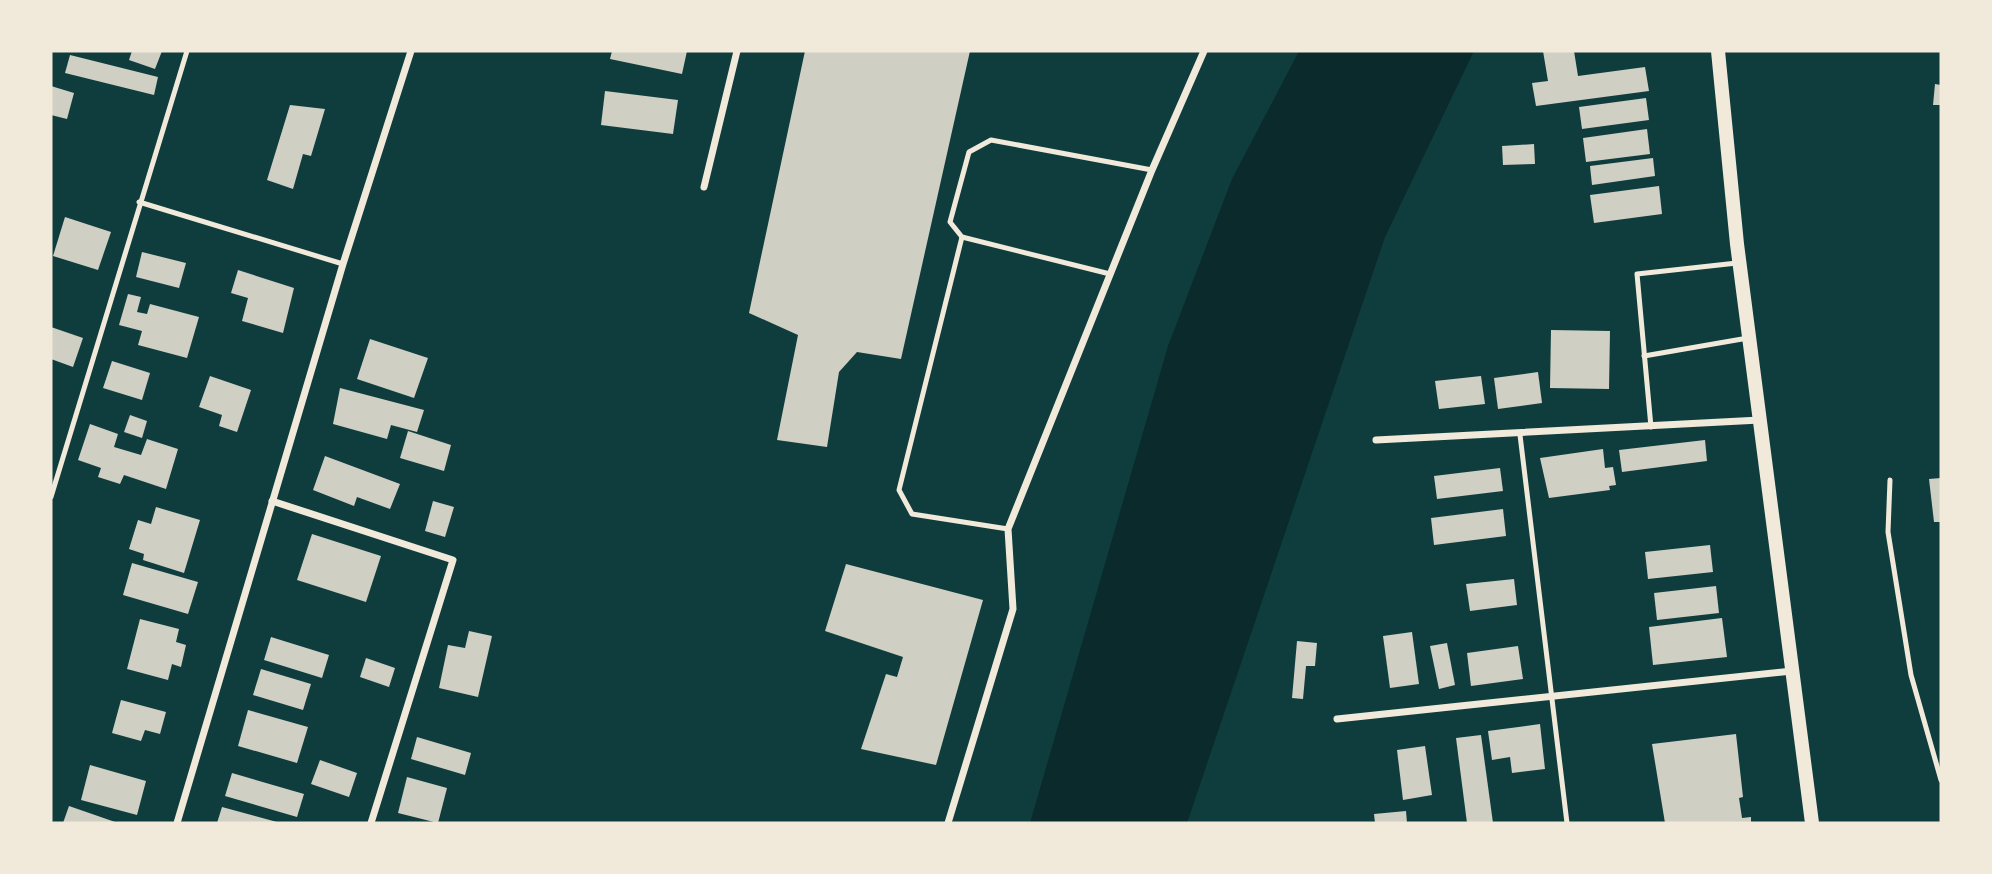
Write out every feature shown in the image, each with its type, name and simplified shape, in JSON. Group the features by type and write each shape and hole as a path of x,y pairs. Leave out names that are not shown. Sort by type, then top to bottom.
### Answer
{"main road":[{"path":"1718,51 1725,139 1740,263 1812,823"}],"street":[{"path":"177,823 343,264 411,51"},
{"path":"704,187 737,51"},
{"path":"948,823 1013,609 1008,529 1152,170 1204,51"},
{"path":"1376,440 1454,435 1520,435 1762,420"},
{"path":"272,501 453,560 371,823"},
{"path":"1337,719 1793,671"}],"lane":[{"path":"51,497 187,51"},
{"path":"1110,274 962,237 950,222 969,152 992,140 1152,170"},
{"path":"139,202 343,264"},
{"path":"962,237 899,489 912,514 1008,529"},
{"path":"1651,427 1637,274 1740,263"},
{"path":"1644,356 1750,338"},
{"path":"1520,435 1567,823"},
{"path":"1890,480 1888,532 1911,675 1941,780"}],"water":[{"path":"1299,51 1474,51 1385,237 1187,823 1030,823 1168,346 1232,179"}],"building":[{"path":"132,51 162,51 155,69 129,60"},
{"path":"612,51 687,51 682,74 610,59"},
{"path":"805,51 970,51 901,359 857,352 839,372 827,447 777,440 798,335 749,313"},
{"path":"1543,51 1574,51 1578,76 1645,67 1649,91 1536,106 1532,83 1548,81"},
{"path":"70,55 158,77 154,95 65,73"},
{"path":"1935,84 1941,85 1941,105 1933,105"},
{"path":"51,86 74,93 67,119 51,115"},
{"path":"605,91 678,100 673,134 601,125"},
{"path":"1646,98 1649,120 1582,129 1579,107"},
{"path":"290,105 325,109 311,156 303,154 293,189 267,180"},
{"path":"1647,129 1650,154 1586,162 1583,138"},
{"path":"1534,144 1535,164 1503,165 1502,146"},
{"path":"1653,158 1655,176 1592,185 1590,166"},
{"path":"1659,186 1662,214 1594,223 1590,195"},
{"path":"65,217 111,232 98,270 53,256"},
{"path":"142,252 186,263 179,288 136,277"},
{"path":"238,270 294,288 283,333 242,321 248,298 231,293"},
{"path":"128,294 141,297 137,312 147,314 150,304 199,317 187,358 138,345 142,331 119,325"},
{"path":"51,327 83,338 73,367 51,359"},
{"path":"1551,330 1610,331 1609,389 1550,388"},
{"path":"370,339 428,358 414,398 357,379"},
{"path":"112,361 150,373 142,400 103,388"},
{"path":"1538,372 1542,403 1498,409 1494,378"},
{"path":"210,376 251,390 237,432 219,426 222,415 199,407"},
{"path":"1481,376 1485,404 1439,409 1435,381"},
{"path":"340,388 424,410 417,432 391,425 387,439 333,424"},
{"path":"130,415 147,421 142,438 124,432"},
{"path":"90,424 118,434 114,447 141,455 147,439 178,449 166,489 124,475 120,484 98,477 101,468 78,460"},
{"path":"408,431 451,445 444,471 400,458"},
{"path":"1705,440 1707,461 1622,472 1619,450"},
{"path":"1603,449 1605,468 1613,467 1616,485 1609,486 1610,490 1549,498 1540,458"},
{"path":"325,456 400,484 390,509 357,497 354,506 313,490"},
{"path":"1500,468 1503,491 1437,499 1434,476"},
{"path":"1941,478 1941,522 1934,522 1929,479"},
{"path":"433,501 454,507 445,537 425,531"},
{"path":"156,507 200,520 184,573 143,560 144,554 129,549 138,520 151,524"},
{"path":"1503,509 1506,536 1434,545 1431,518"},
{"path":"312,534 381,556 366,602 297,580"},
{"path":"1710,545 1713,572 1648,579 1645,552"},
{"path":"132,563 198,582 188,614 123,595"},
{"path":"846,564 983,600 936,765 861,749 886,674 897,677 903,657 825,631"},
{"path":"1514,579 1517,605 1470,611 1466,584"},
{"path":"1716,586 1719,613 1657,620 1654,593"},
{"path":"1722,618 1727,657 1653,665 1649,627"},
{"path":"140,619 179,629 176,642 186,645 181,667 172,664 168,680 127,669"},
{"path":"469,631 492,636 478,697 439,688 448,645 465,648"},
{"path":"1412,632 1419,684 1390,688 1383,636"},
{"path":"271,637 329,655 322,678 264,660"},
{"path":"1297,641 1317,643 1315,666 1306,666 1303,699 1292,698"},
{"path":"1447,643 1455,685 1439,689 1430,646"},
{"path":"1518,646 1523,679 1471,686 1467,653"},
{"path":"366,658 395,668 389,687 360,677"},
{"path":"261,669 311,684 303,710 253,695"},
{"path":"121,700 166,712 160,734 145,730 141,741 112,733"},
{"path":"248,710 308,727 297,763 238,746"},
{"path":"1540,724 1545,769 1512,773 1510,757 1492,760 1488,731"},
{"path":"1736,734 1743,797 1739,798 1742,818 1751,817 1751,823 1665,823 1652,744"},
{"path":"1481,735 1493,823 1467,823 1456,738"},
{"path":"417,737 471,753 465,775 411,759"},
{"path":"1425,746 1432,795 1403,800 1397,750"},
{"path":"320,760 357,773 349,797 311,784"},
{"path":"90,765 146,781 137,815 81,800"},
{"path":"232,773 304,794 297,817 225,796"},
{"path":"407,777 447,788 438,823 398,813"},
{"path":"69,806 118,823 63,823"},
{"path":"222,807 277,822 217,823"},
{"path":"1406,811 1407,823 1375,823 1374,814"}]}
